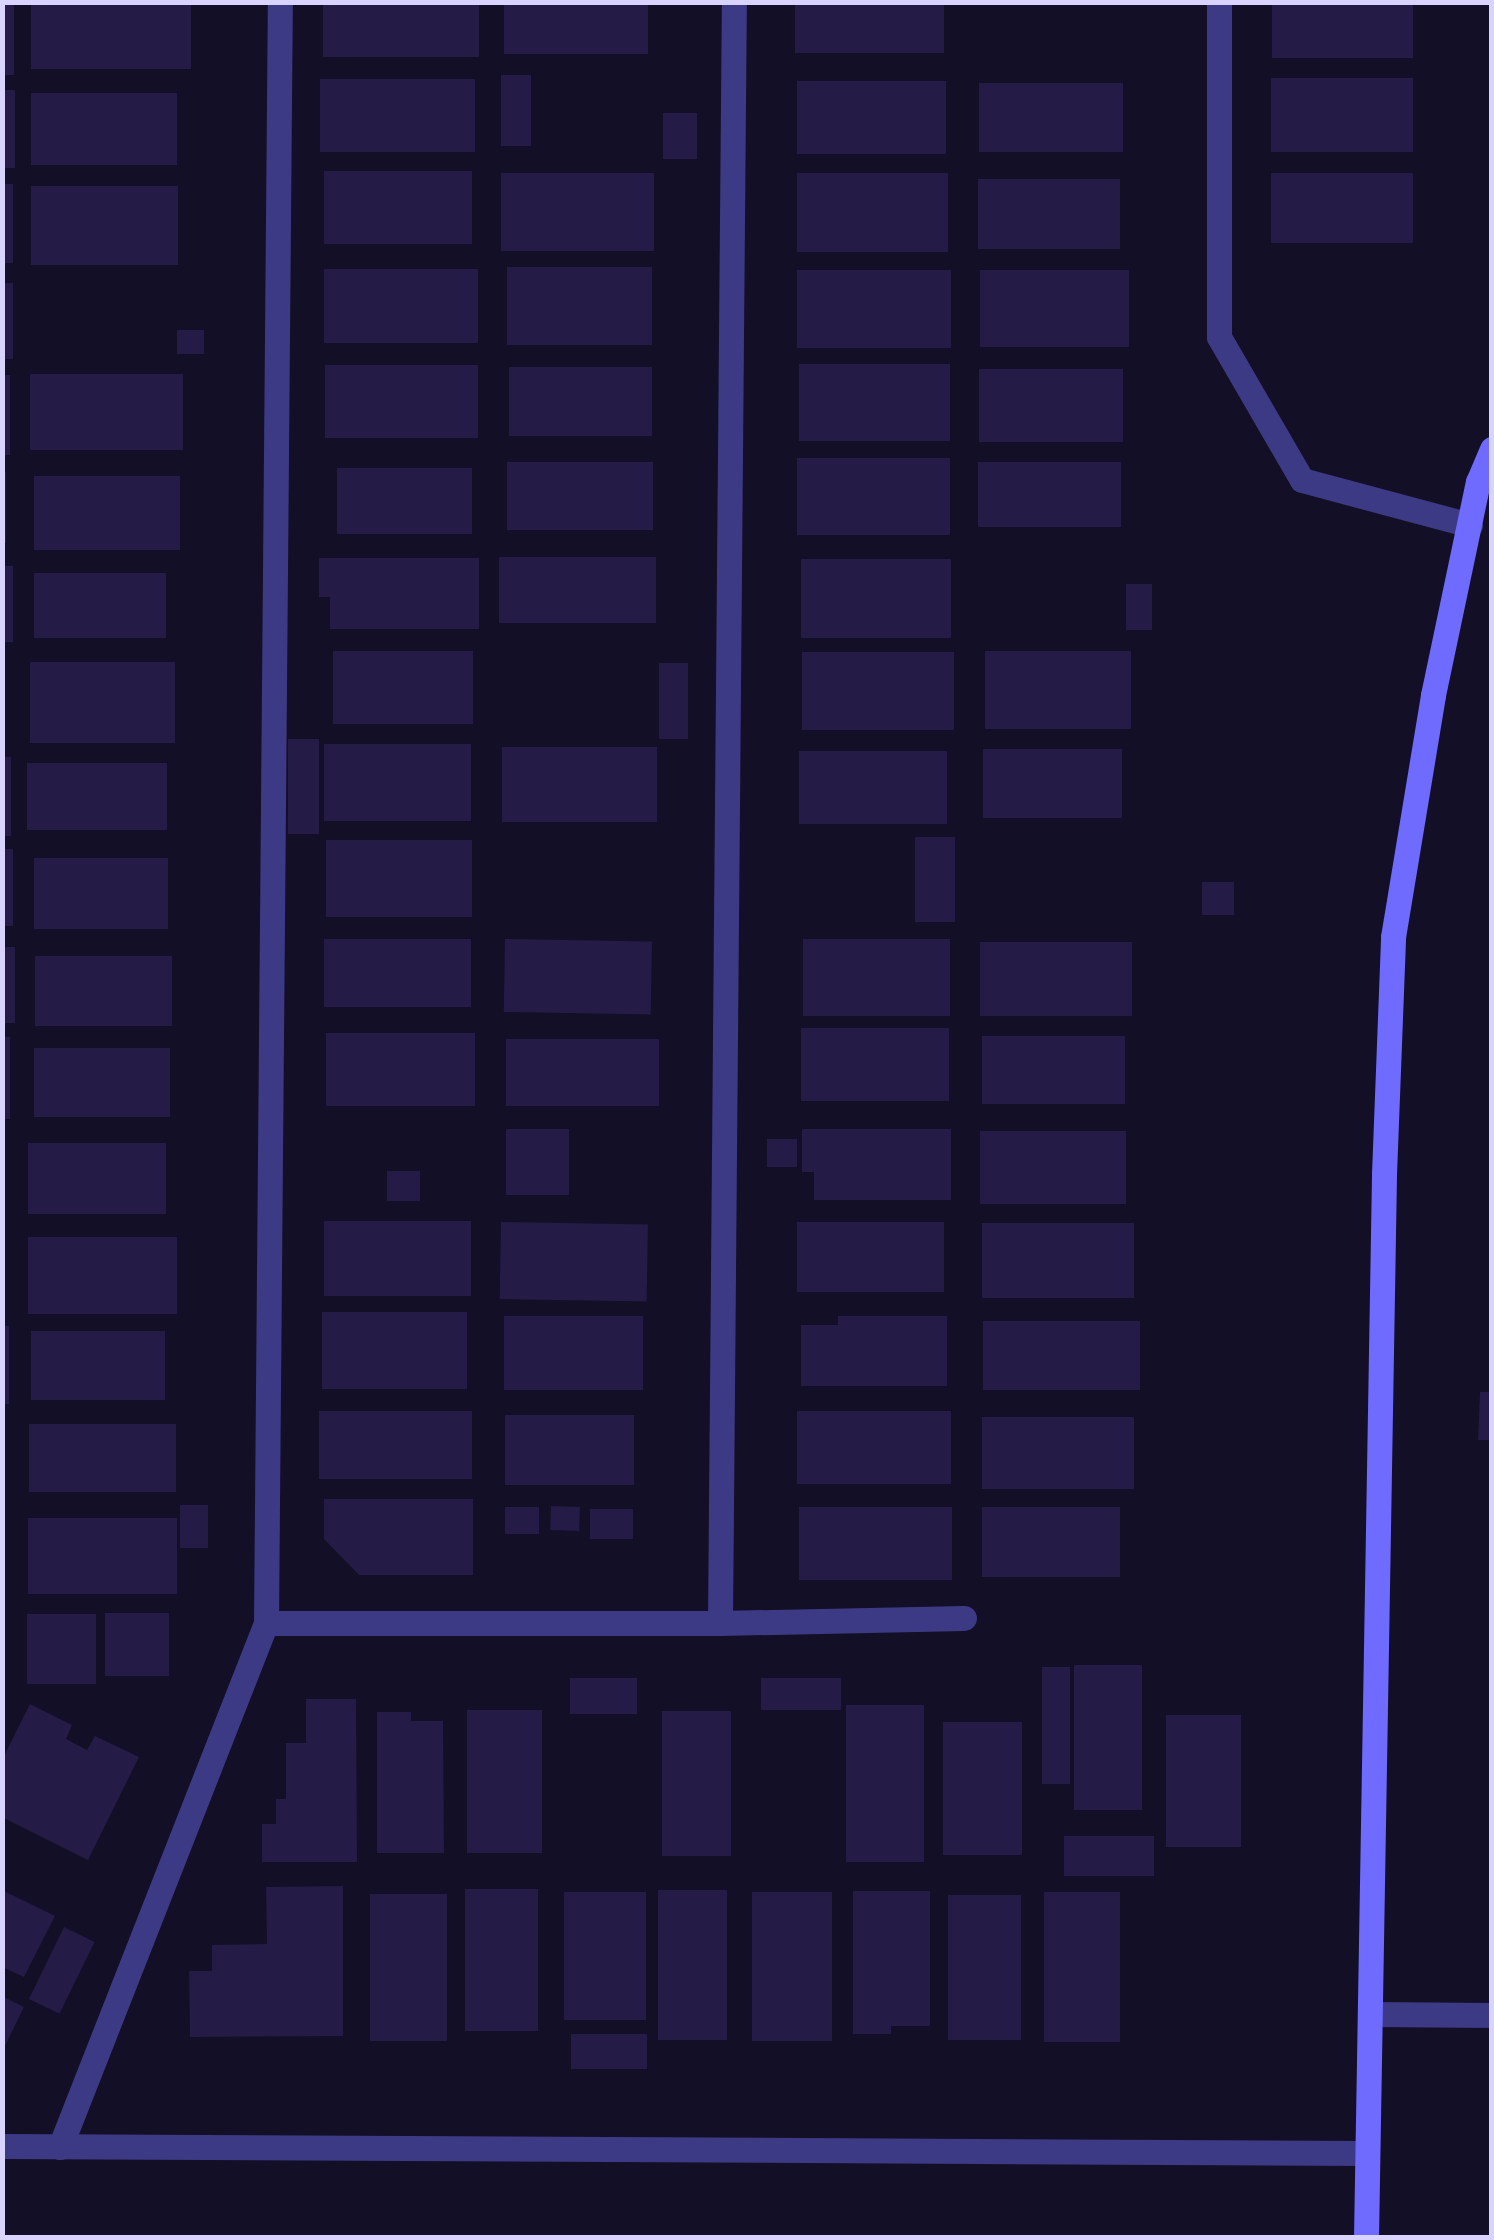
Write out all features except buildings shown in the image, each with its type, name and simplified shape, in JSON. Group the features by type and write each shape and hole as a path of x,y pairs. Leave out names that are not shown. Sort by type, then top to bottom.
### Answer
{"street":[{"path":"60,2146 266,1623 280,2"},
{"path":"720,1623 734,2"},
{"path":"1218,2 1218,337 1302,480 1470,525"},
{"path":"1366,2238 1384,1174 1393,938 1433,695 1478,482 1492,450"},
{"path":"266,1623 720,1623 964,1618"},
{"path":"1371,2014 1492,2015"},
{"path":"2,2146 1367,2152"}]}
